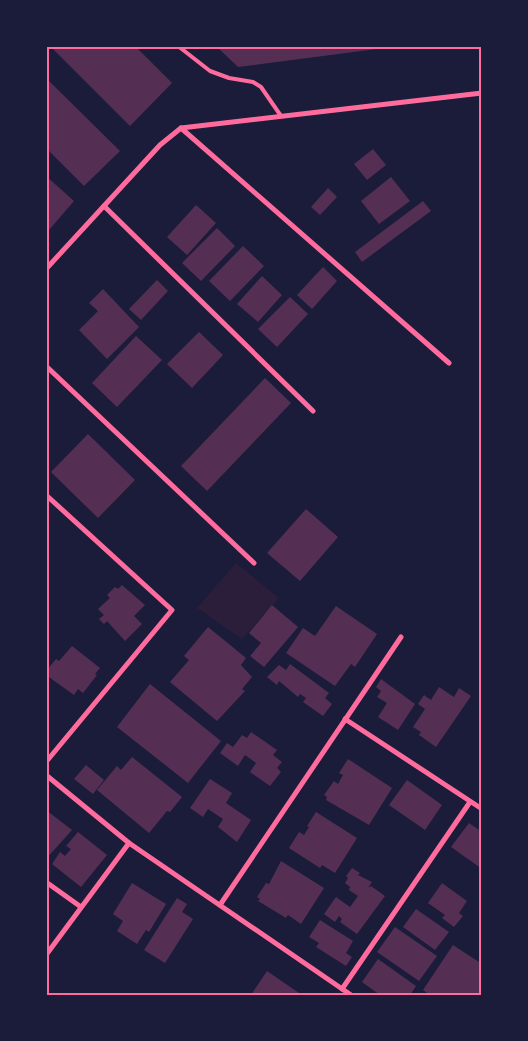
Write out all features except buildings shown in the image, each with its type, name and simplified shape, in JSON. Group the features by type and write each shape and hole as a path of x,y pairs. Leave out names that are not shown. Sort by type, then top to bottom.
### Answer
{"street":[{"path":"46,269 160,145 181,128 482,93"},
{"path":"181,128 449,363"},
{"path":"104,206 312,411"},
{"path":"46,366 254,563"},
{"path":"46,495 172,610 46,762"},
{"path":"220,905 401,637"},
{"path":"346,719 482,809"},
{"path":"46,775 129,843 351,995"},
{"path":"342,989 470,802"},
{"path":"46,955 129,843"},
{"path":"46,882 81,907"}],"lane":[{"path":"178,46 210,71 229,78 253,82 261,87 281,116"}],"shaded area":[{"path":"236,563 279,598 242,639 197,608"}]}
